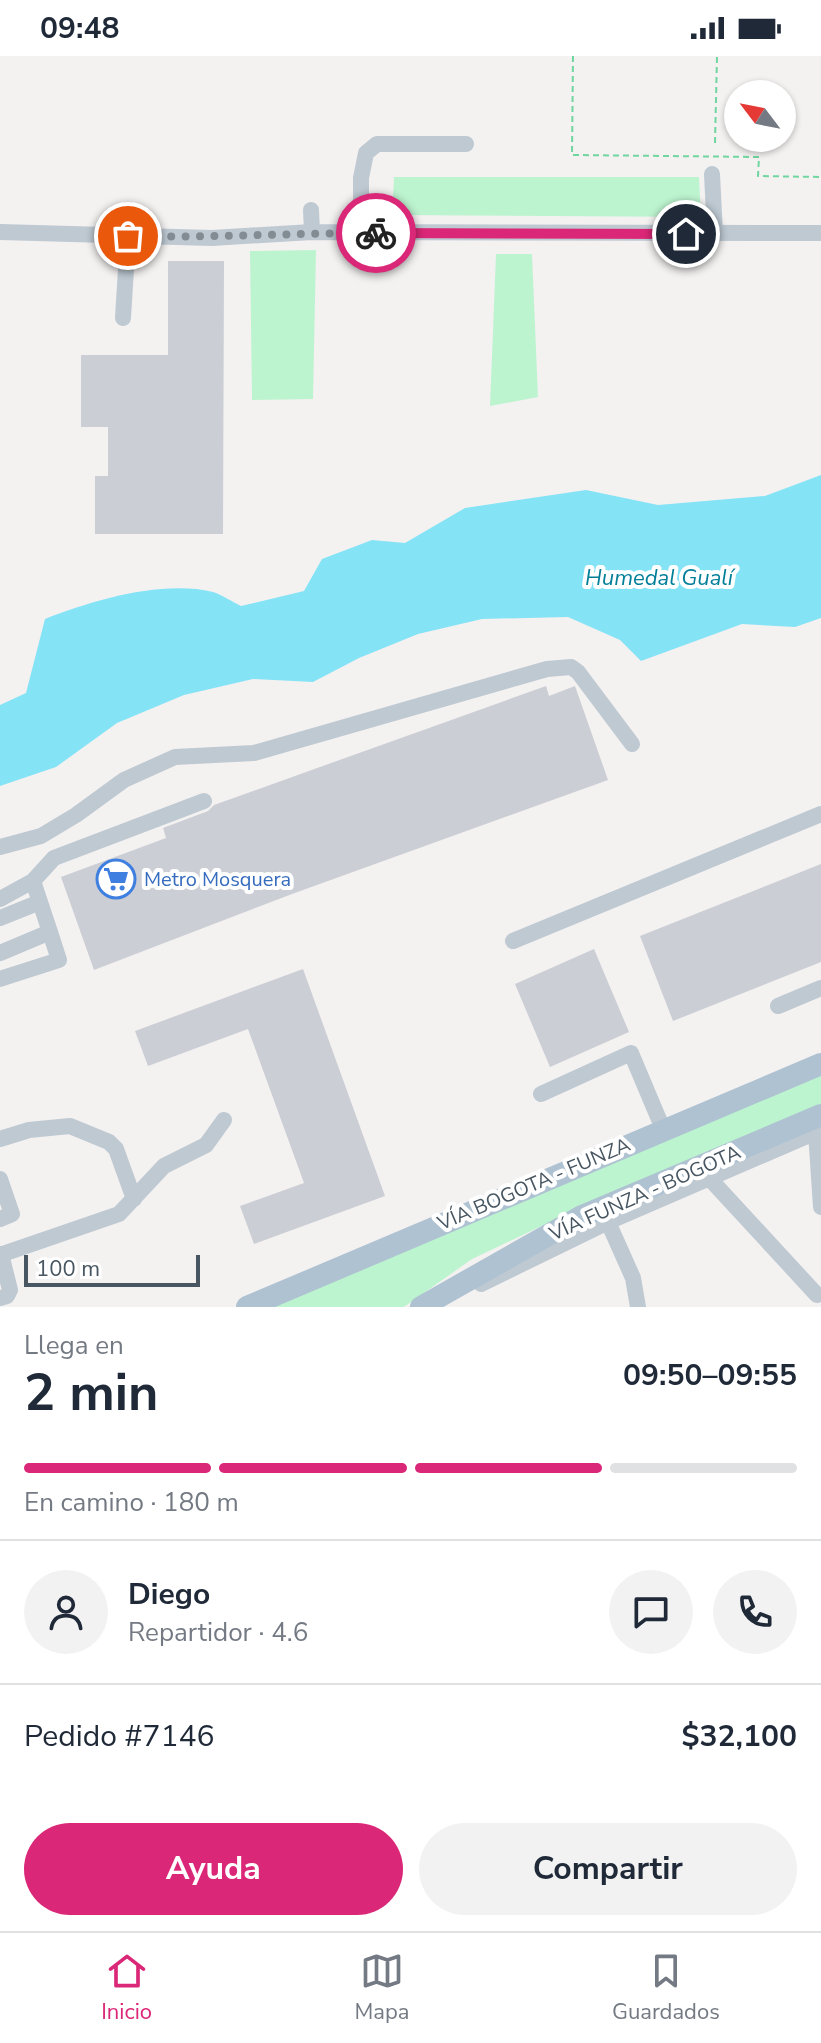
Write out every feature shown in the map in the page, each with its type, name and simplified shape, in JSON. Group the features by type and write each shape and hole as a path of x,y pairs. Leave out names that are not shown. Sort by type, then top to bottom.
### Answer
{"main road":[{"name":"VÍA BOGOTA - FUNZA","path":"247,1307 821,1064"},
{"name":"VÍA FUNZA - BOGOTA","path":"426,1304 580,1217 819,1126"}],"street":[{"path":"361,233 361,178 366,153 377,144 466,144"},
{"path":"712,174 715,234"},
{"path":"311,210 312,232"},
{"path":"0,232 212,238 312,232 821,233"},
{"path":"123,318 128,236"},
{"path":"0,847 41,836 124,780 175,757 254,753 547,669 571,667 578,672 632,744"},
{"path":"0,899 33,881 54,858 204,801"},
{"path":"513,941 821,814"},
{"path":"0,979 59,960 33,881"},
{"path":"0,918 40,902"},
{"path":"0,953 50,932"},
{"path":"778,1006 821,988"},
{"path":"541,1094 631,1053 663,1129"},
{"path":"0,1298 7,1296 10,1290 1,1255 119,1214 164,1166 206,1145 224,1120"},
{"path":"0,1139 29,1130 70,1126 109,1142 116,1149 134,1199"},
{"path":"819,1126 821,1207"},
{"name":"VÍA FUNZA - BOGOTA","path":"426,1304 463,1293 608,1222 710,1179 819,1126"},
{"path":"0,1179 12,1214 0,1219"},
{"path":"710,1179 819,1295 804,1307"},
{"path":"608,1222 633,1278 638,1307"}],"path":[{"path":"573,56 572,155 759,157 758,176 821,177"},
{"path":"715,143 717,56"}],"green space":[{"path":"394,177 699,177 701,217 392,215"},
{"path":"316,250 313,399 252,400 250,251"},
{"path":"496,254 532,254 538,397 490,406"},
{"path":"821,1071 821,1104 569,1213 472,1259 404,1307 272,1307"}],"water":[{"name":"Humedal Gualí","path":"821,475 821,618 795,627 742,624 641,661 620,640 568,617 482,619 418,634 359,658 313,682 253,679 184,695 117,723 56,767 0,786 0,705 26,693 45,619 106,599 150,590 172,588 213,592 241,606 304,591 322,559 372,540 405,543 465,508 586,490 658,505 765,496"}],"building":[{"path":"168,261 224,261 223,534 95,534 95,476 108,476 108,427 81,427 81,355 168,355"},
{"path":"546,686 549,696 575,686 608,780 292,894 94,970 61,877 166,838 163,828 208,811 214,805"},
{"path":"821,864 821,962 673,1021 640,936"},
{"path":"594,949 629,1032 550,1067 515,984"},
{"path":"303,969 385,1196 254,1244 240,1206 304,1183 248,1029 148,1066 135,1031"}],"way so far":[{"path":"128,236 212,238 312,232 376,233"}],"place":[{"name":"Metro Mosquera","path":"116,879"}],"route":[{"path":"376,233 686,234"}]}
